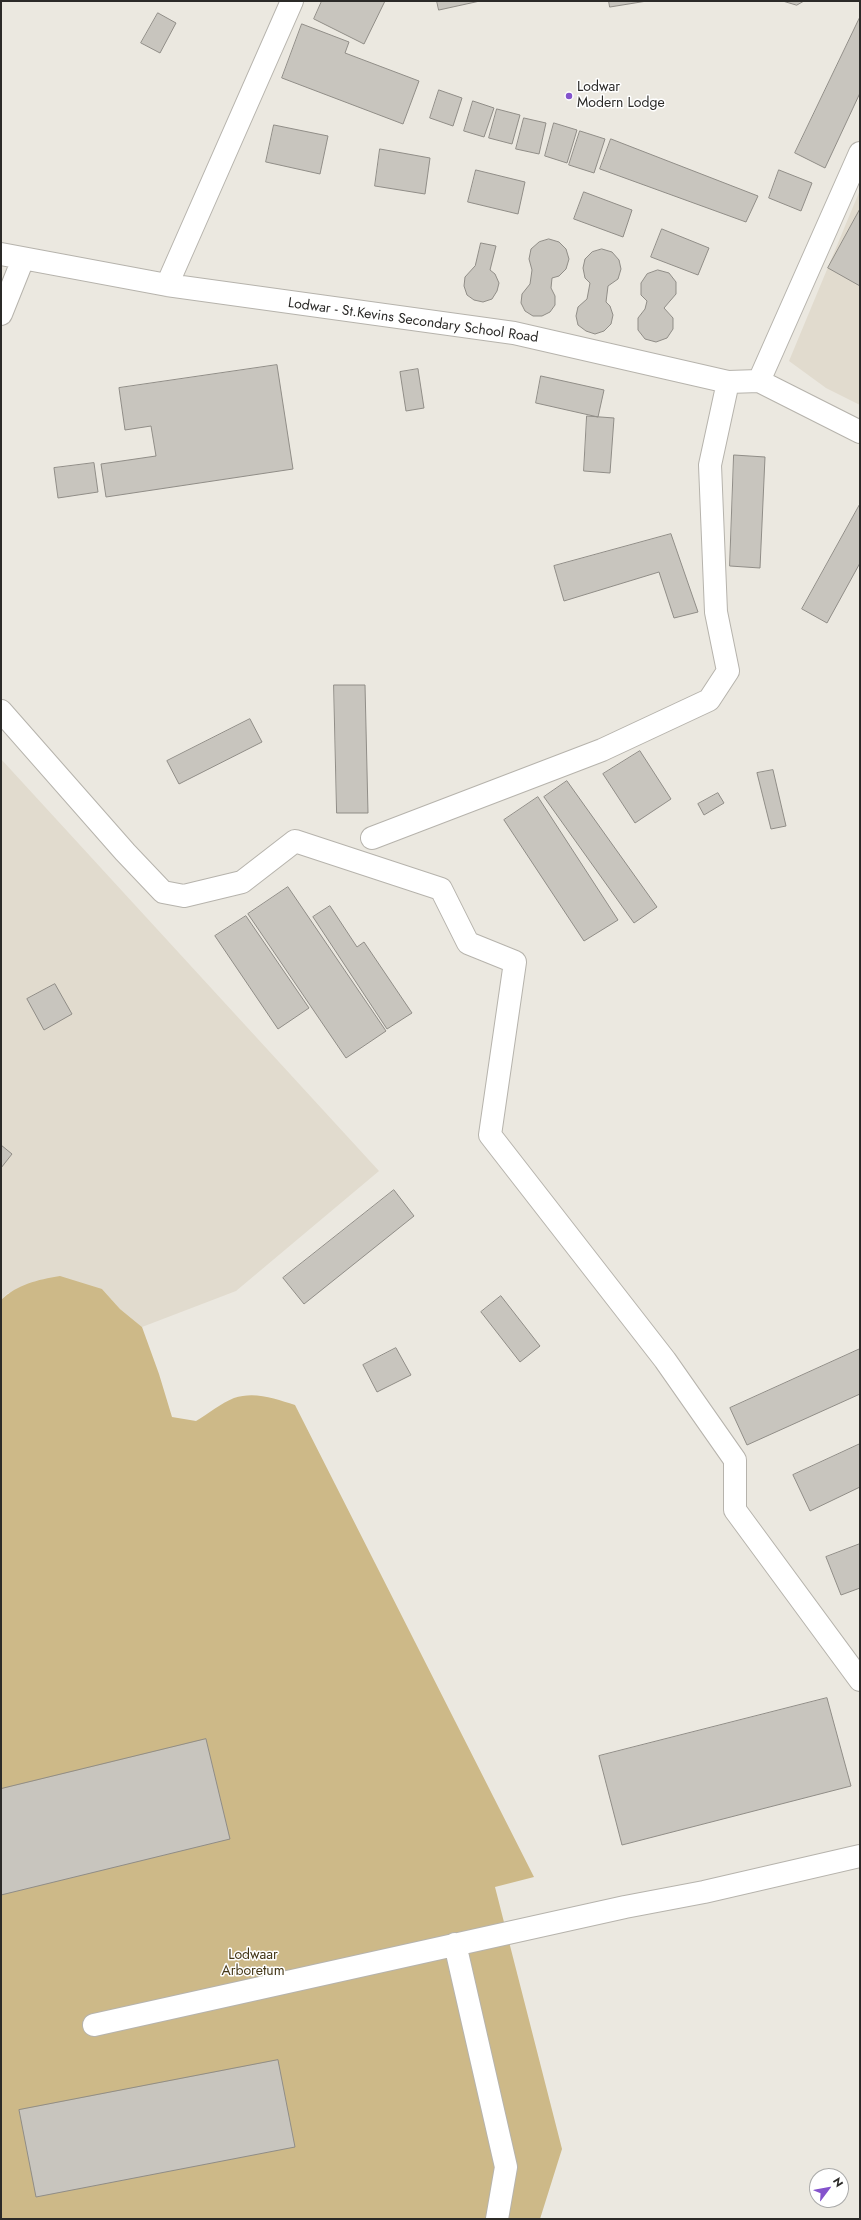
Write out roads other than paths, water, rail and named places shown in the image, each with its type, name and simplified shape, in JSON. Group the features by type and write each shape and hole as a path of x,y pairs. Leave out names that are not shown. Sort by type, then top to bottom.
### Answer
{"street":[{"path":"168,285 292,1"},
{"path":"759,381 860,153"},
{"name":"Lodwar - St.Kevins Secondary School Road","path":"1,254 168,285 514,333 728,382 759,381 860,432"},
{"path":"1,314 23,259"},
{"path":"372,838 602,750 709,700 728,671 716,612 710,465 728,382"},
{"path":"1,711 125,852 163,892 184,896 242,882 295,841 441,889 468,943 515,962 490,1136 665,1360 735,1460 735,1510 860,1680"},
{"path":"94,2025 455,1944 625,1907 704,1892 860,1856"},
{"path":"455,1944 506,2167 497,2219"}],"place":[{"name":"Lodwar Modern Lodge","path":"569,96"}],"park label":[{"name":"Lodwaar Arboretum","path":"253,1964"}]}
